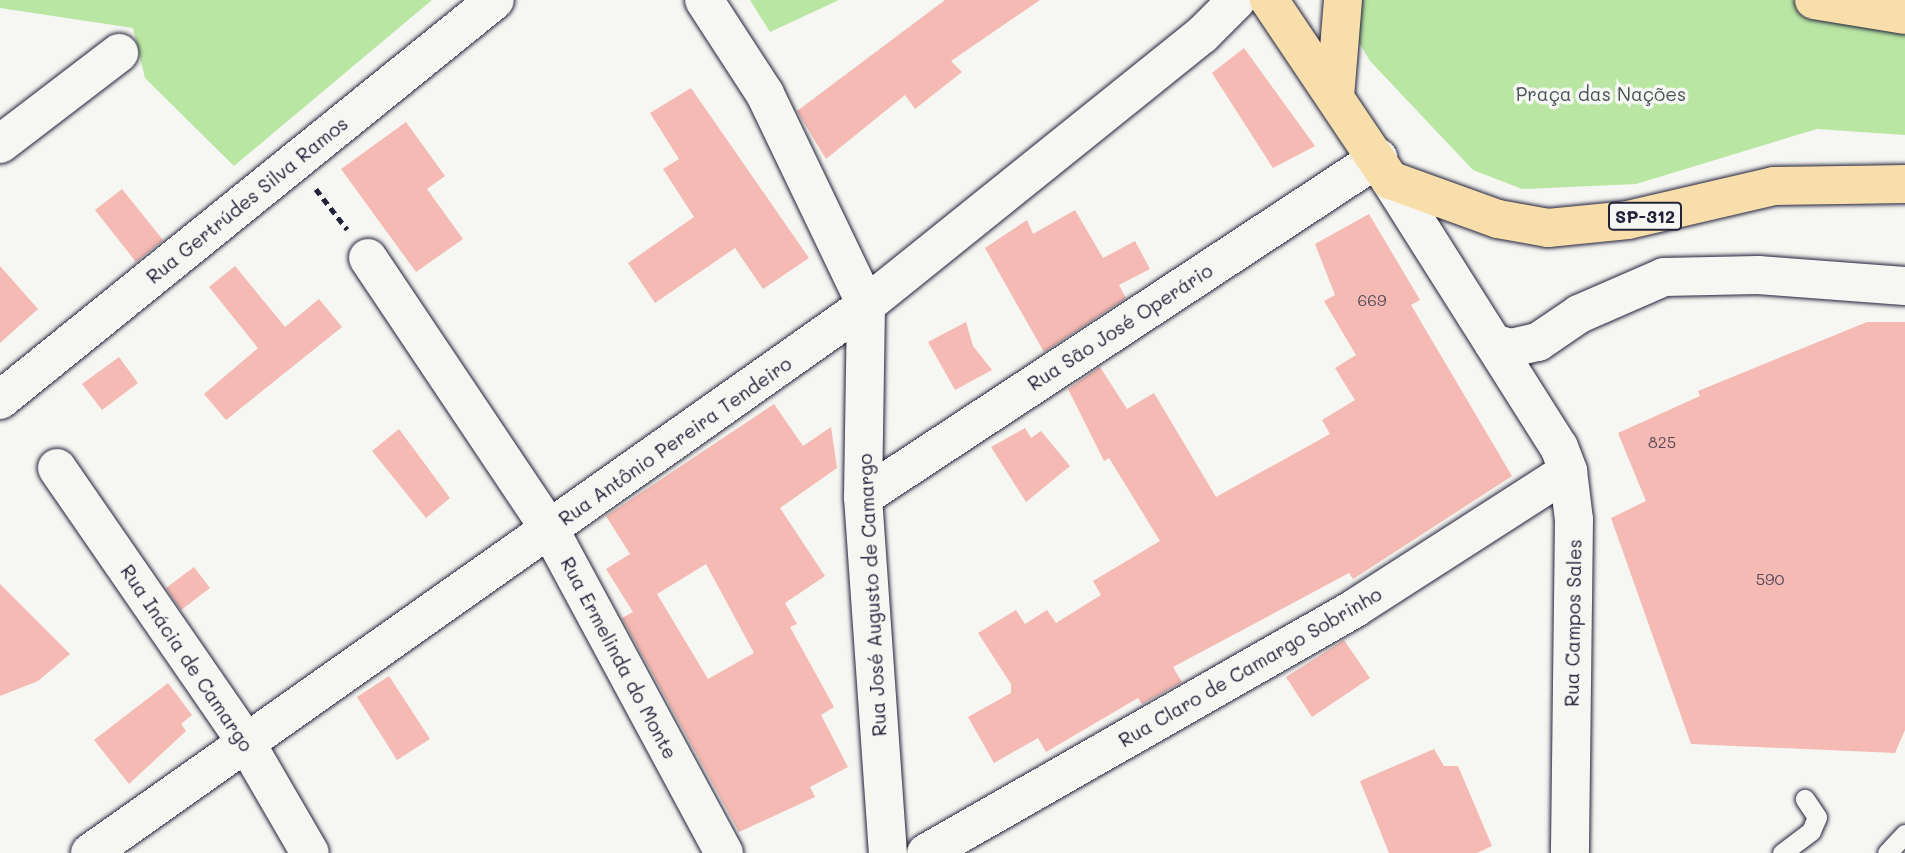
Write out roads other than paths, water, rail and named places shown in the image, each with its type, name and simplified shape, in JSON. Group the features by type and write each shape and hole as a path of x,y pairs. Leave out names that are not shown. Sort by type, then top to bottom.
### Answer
{"main road":[{"path":"1269,0 1384,169"},
{"path":"1335,97 1343,0"},
{"path":"1814,0 1905,15"},
{"path":"1839,181 1905,156"},
{"name":"SP-312","path":"1384,169 1450,204 1548,228 1628,220 1774,186 1839,181 1905,184"}],"street":[{"name":"Rua Gertrúdes Silva Ramos","path":"0,400 495,0"},
{"name":"Rua José Augusto de Camargo","path":"704,0 765,94 866,304 863,497 888,853"},
{"name":"Rua Antônio Pereira Tendeiro","path":"90,853 866,304 1237,0"},
{"path":"0,144 119,53"},
{"path":"1384,169 1511,344 1664,277 1758,275 1905,286"},
{"name":"Rua São José Operário","path":"863,497 1384,169"},
{"name":"Rua Ermelinda do Monte","path":"368,258 550,530 724,853"},
{"name":"Rua Campos Sales","path":"1511,344 1531,403 1568,471 1574,520 1570,853"},
{"name":"Rua Inácia de Camargo","path":"57,468 245,741 310,853"},
{"name":"Rua Claro de Camargo Sobrinho","path":"926,853 1355,608 1568,471"}],"lane":[{"path":"1782,853 1811,831 1817,817 1805,799"},
{"path":"1887,853 1905,834"}],"park label":[{"name":"Praça das Nações","path":"1601,94"}]}
